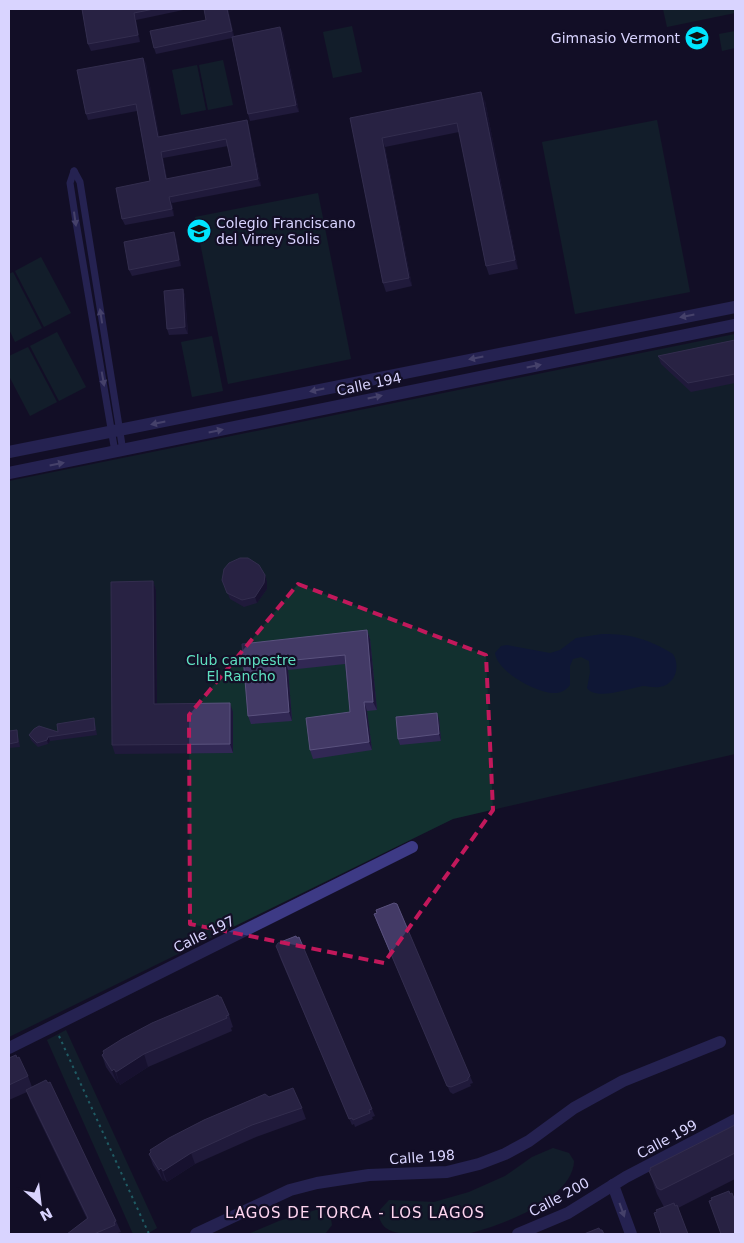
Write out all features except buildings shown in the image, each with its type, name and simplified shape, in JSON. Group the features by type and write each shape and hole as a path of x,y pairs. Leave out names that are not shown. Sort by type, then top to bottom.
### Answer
{"street":[{"name":"Calle 194","path":"9,452 735,307"},
{"name":"Calle 194","path":"9,473 374,397 735,325"},
{"name":"Calle 197","path":"9,1048 412,847"},
{"name":"Calle 198","path":"196,1234 290,1190 317,1183 369,1175 446,1172 479,1164 505,1154 528,1141 574,1108 623,1081 720,1042"},
{"name":"Calle 199","path":"613,1185 735,1120"},
{"name":"Calle 200","path":"518,1234 568,1213 613,1185"},
{"path":"613,1185 631,1234"}],"lane":[{"path":"116,432 76,222 70,184 74,170 80,182 119,451"}],"path":[{"path":"57,1031 149,1234"}],"highlighted area":[{"path":"298,584 486,655 493,810 384,963 190,924 189,715"}],"green space":[{"path":"663,9 735,9 735,13 667,27"},
{"path":"352,26 362,72 333,78 323,32"},
{"path":"735,31 735,48 722,51 719,34"},
{"path":"223,60 233,105 208,110 199,65"},
{"path":"197,65 206,110 181,115 172,70"},
{"path":"657,120 690,292 575,314 542,142"},
{"path":"318,193 351,359 228,384 195,217"},
{"path":"41,257 71,313 44,327 15,271"},
{"path":"13,272 42,328 15,342 9,329 9,274"},
{"path":"57,332 86,387 59,401 30,346"},
{"name":"Club campestre El Rancho","path":"735,334 735,754 453,819 9,1037 9,481"},
{"path":"212,336 223,391 192,397 181,342"},
{"path":"28,347 57,402 30,416 9,376 9,356"},
{"path":"66,1030 157,1228 147,1234 133,1234 47,1040"},
{"path":"553,1148 569,1153 574,1161 570,1175 548,1199 514,1218 480,1230 456,1235 399,1233 386,1228 381,1221 378,1212 389,1200 434,1202 469,1192 505,1176 532,1157"},
{"path":"319,1209 331,1219 332,1225 325,1234 248,1234 279,1221"}],"water":[{"path":"602,634 639,638 673,654 676,670 673,679 665,686 659,687 643,686 606,694 591,692 587,688 590,672 589,661 581,657 573,659 570,666 570,685 559,693 549,693 530,686 511,675 503,668 495,653 501,646 507,645 550,653 560,650 576,638"}],"place":[{"name":"Gimnasio Vermont","path":"697,38"},
{"name":"Colegio Franciscano del Virrey Solis","path":"199,231"}],"district":[{"name":"LAGOS DE TORCA - LOS LAGOS","path":"355,1213"}]}
